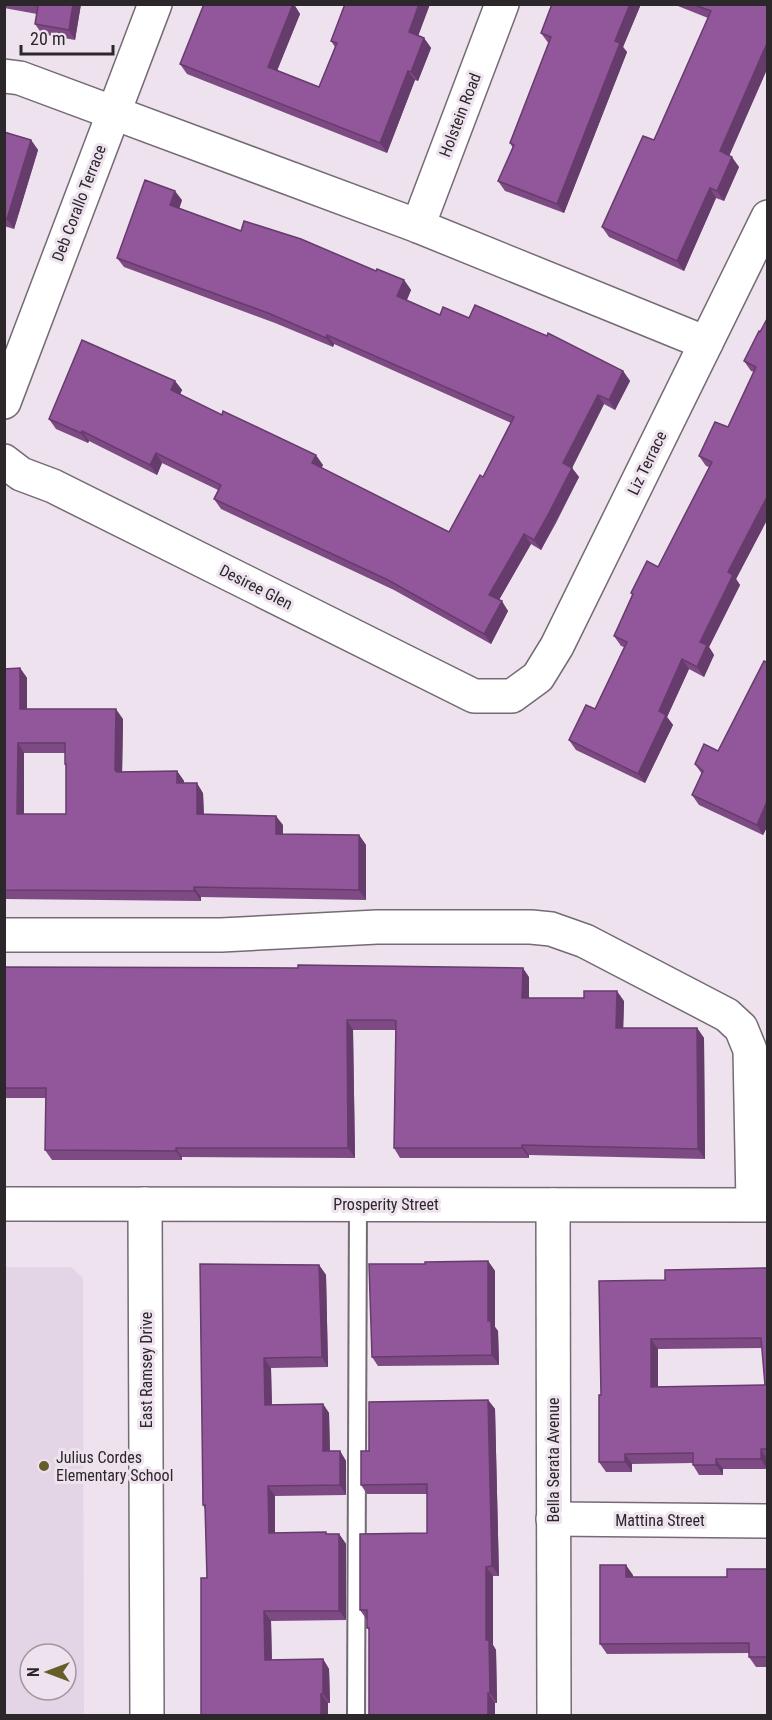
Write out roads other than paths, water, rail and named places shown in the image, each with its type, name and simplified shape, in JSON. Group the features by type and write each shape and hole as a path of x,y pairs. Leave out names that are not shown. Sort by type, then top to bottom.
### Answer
{"street":[{"name":"Deb Corallo Terrace","path":"4,402 155,4"},
{"name":"Holstein Road","path":"418,226 502,4"},
{"path":"4,76 20,78 418,226 706,343"},
{"name":"Liz Terrace","path":"512,696 538,677 557,646 768,217"},
{"name":"Desiree Glen","path":"4,460 21,474 54,486 474,696 512,696"},
{"path":"4,935 221,934 389,927 552,929 585,942 670,985 727,1015 741,1028 750,1050 760,1204"},
{"name":"Prosperity Street","path":"4,1204 760,1204"},
{"name":"East Ramsey Drive","path":"145,1204 147,1716"},
{"name":"Bella Serata Avenue","path":"552,1205 554,1716"},
{"name":"Mattina Street","path":"552,1519 768,1521"}],"lane":[{"path":"356,1716 358,1203"}],"place":[{"name":"Julius Cordes Elementary School","path":"44,1466"}]}
